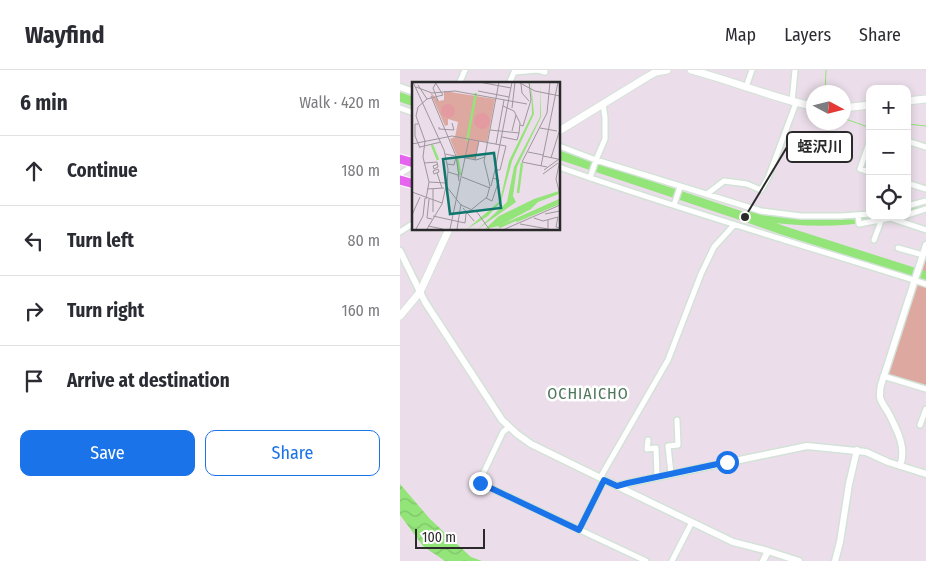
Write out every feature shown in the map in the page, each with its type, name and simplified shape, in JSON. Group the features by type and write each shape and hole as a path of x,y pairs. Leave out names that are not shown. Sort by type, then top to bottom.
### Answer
{"highway":[{"path":"400,159 412,163"}],"main road":[{"path":"561,129 647,77 656,72 667,70"},
{"path":"691,70 699,71 770,96 806,104"},
{"path":"911,101 926,99"},
{"path":"851,107 866,105"},
{"path":"400,316 420,292 449,230"}],"street":[{"path":"515,71 538,70 545,72 545,70"},
{"path":"746,87 752,70"},
{"path":"707,194 724,182 747,184 761,190 768,178 794,102 795,70"},
{"path":"400,87 412,91"},
{"path":"591,177 605,139 603,103"},
{"path":"400,108 412,112"},
{"path":"911,141 926,147"},
{"path":"560,146 680,188 707,194 761,211 801,216 866,215"},
{"path":"866,152 860,169 866,171"},
{"path":"400,174 412,165"},
{"path":"560,167 926,284"},
{"path":"911,184 926,189"},
{"path":"675,204 680,188"},
{"path":"911,205 926,201"},
{"path":"911,214 926,210"},
{"path":"858,216 859,224 885,220"},
{"path":"898,220 926,230"},
{"path":"874,240 881,221"},
{"path":"400,232 412,224"},
{"path":"579,530 602,479 668,360 701,274 714,247 734,224"},
{"path":"900,466 903,459 901,442 880,397 881,385 926,245"},
{"path":"898,248 923,255"},
{"path":"400,252 425,302 502,420 517,434 531,444 733,542 768,550 799,561"},
{"path":"883,376 926,389"},
{"path":"920,425 926,409"},
{"path":"671,474 668,446 678,445 677,420"},
{"path":"509,426 504,432 480,483 646,561"},
{"path":"648,440 647,448 656,448 657,477"},
{"path":"617,486 800,446 857,450 871,453 888,462 926,474"},
{"path":"835,561 840,542 848,484 857,450"},
{"path":"672,561 692,522"},
{"path":"763,561 768,550"}],"shaded area":[{"path":"926,247 926,387 888,375"}],"water":[{"path":"400,484 430,519 471,557 482,561 445,561 423,546 400,515"}],"waterway":[{"path":"825,85 826,70"},
{"path":"400,97 412,101"},
{"path":"851,121 866,126"},
{"path":"911,124 926,126"},
{"path":"560,155 926,276"},
{"path":"911,209 926,205"},
{"path":"752,215 814,221 866,218"}],"place":[{"name":"蛭沢川","path":"745,217"}],"district":[{"name":"OCHIAICHO","path":"588,393"}],"route":[{"path":"480,483 579,530 604,480 617,486 727,462"}]}
